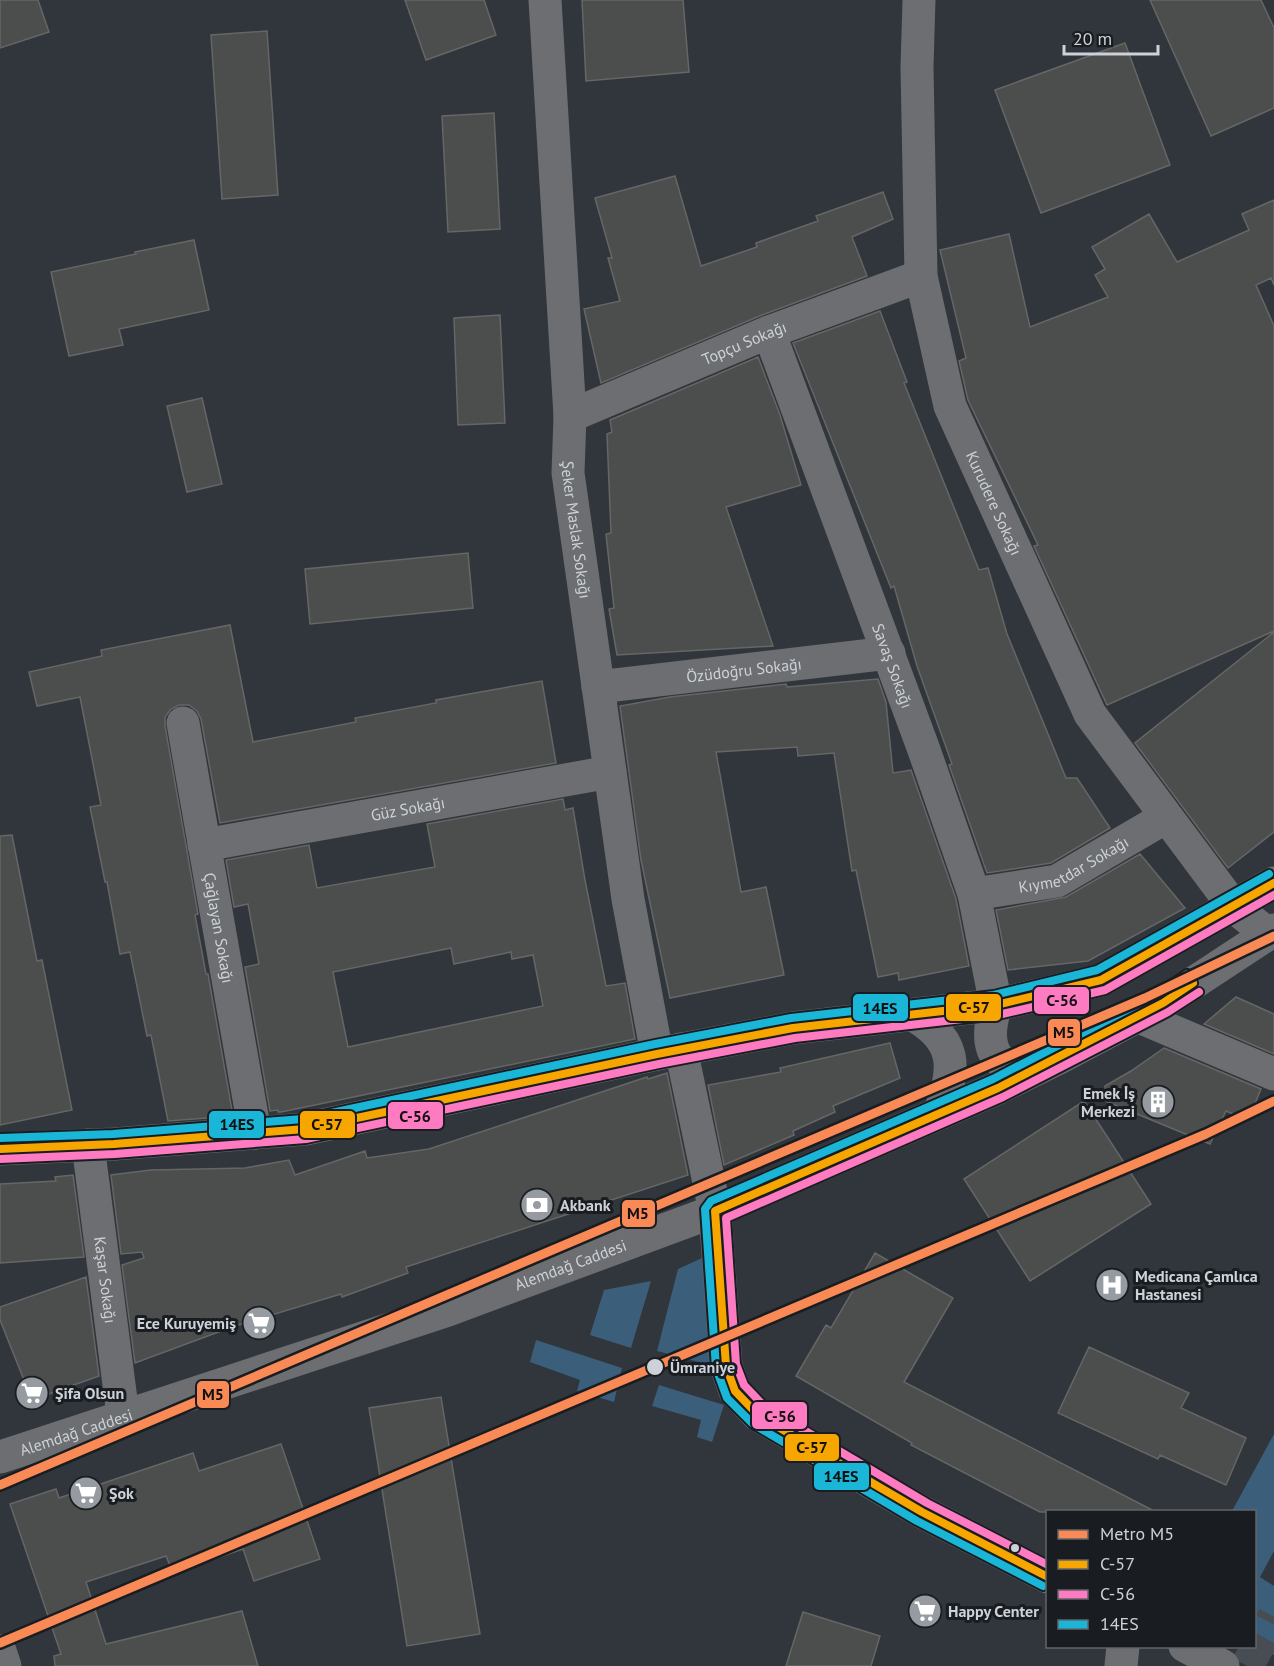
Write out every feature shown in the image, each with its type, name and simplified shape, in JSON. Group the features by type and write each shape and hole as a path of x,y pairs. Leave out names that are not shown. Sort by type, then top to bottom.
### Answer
{"main road":[{"path":"0,1149 305,1129 793,1028 996,1005 1101,980 1274,883"},
{"name":"Alemdağ Caddesi","path":"715,1211 869,1145 940,1111 998,1088 1163,1002 1271,932"},
{"path":"996,1005 990,1026 991,1045 1000,1060 1012,1070 1029,1072"},
{"path":"913,1015 930,1024 943,1038 949,1054 950,1074 947,1093 940,1111"},
{"path":"715,1211 726,1366 735,1391 758,1415 922,1512 1046,1576"},
{"path":"1121,1666 1123,1648"},
{"path":"1187,1648 1223,1666"}],"street":[{"name":"Şeker Maslak Sokağı","path":"544,0 570,416 568,473 610,772 628,899 715,1211"},
{"name":"Kurudere Sokağı","path":"919,0 917,67 921,276 950,406 1089,714 1234,907 1271,932"},
{"name":"Topçu Sokağı","path":"570,416 769,332 921,276"},
{"name":"Savaş Sokağı","path":"769,332 889,653 974,894 996,1005"},
{"name":"Özüdoğru Sokağı","path":"598,687 889,653"},
{"name":"Çağlayan Sokağı","path":"183,723 255,1133"},
{"name":"Güz Sokağı","path":"204,845 610,772"},
{"name":"Kıymetdar Sokağı","path":"974,894 1057,881 1166,817"},
{"path":"1137,1016 1274,1074"},
{"name":"Kaşar Sokağı","path":"88,1145 123,1415"},
{"name":"Alemdağ Caddesi","path":"0,1457 448,1310 715,1211"},
{"path":"0,1651 5,1666"}],"shaded area":[{"path":"702,1258 710,1365 657,1351 678,1269"},
{"path":"651,1281 631,1348 590,1335 604,1290"},
{"path":"536,1340 622,1368 614,1402 577,1391 580,1380 530,1362"},
{"path":"659,1385 724,1405 712,1442 697,1437 701,1420 652,1406"},
{"path":"1274,1434 1274,1551 1260,1577 1274,1586 1274,1655 1256,1646 1256,1510 1233,1510"}],"building":[{"path":"0,0 38,0 49,32 0,48"},
{"path":"405,0 484,0 496,35 426,60"},
{"path":"582,0 683,0 689,72 586,81"},
{"path":"1150,0 1261,0 1274,28 1274,108 1211,136"},
{"path":"267,31 278,195 222,199 211,35"},
{"path":"1125,43 1170,165 1041,213 995,90"},
{"path":"494,113 500,229 448,232 442,116"},
{"path":"675,176 701,266 757,247 756,243 818,221 816,216 883,192 893,219 852,237 867,276 762,315 601,383 584,309 620,301 608,258 612,258 595,198"},
{"path":"1274,200 1274,285 1271,278 1256,285 1274,326 1274,631 1107,705 1034,546 1038,545 968,400 959,361 966,358 940,250 1009,234 1030,327 1108,297 1095,275 1105,269 1092,247 1149,214 1177,262 1249,230 1242,214"},
{"path":"194,240 209,310 119,329 123,345 69,356 51,272"},
{"path":"880,311 907,382 904,383 979,570 988,568 1007,634 1066,778 1077,778 1110,828 1051,863 987,873 949,765 952,764 917,666 894,586 891,588 793,343"},
{"path":"500,315 505,423 458,425 454,318"},
{"path":"758,357 780,415 801,485 726,507 773,646 617,655 609,609 614,608 606,534 611,533 607,434 612,432 610,420"},
{"path":"202,398 222,484 187,492 167,406"},
{"path":"468,553 473,608 310,624 305,569"},
{"path":"230,625 253,742 356,722 355,718 436,703 436,700 542,681 556,763 220,823 201,719 197,711 189,705 179,705 171,709 165,717 165,726 198,914 195,915 206,974 208,974 233,1116 168,1121 151,1035 147,1036 130,952 120,954 107,882 105,882 90,807 101,805 80,697 37,706 29,672 102,656 101,650"},
{"path":"1274,632 1274,832 1228,868 1135,743"},
{"path":"878,679 886,702 893,773 911,770 956,899 969,966 899,980 898,973 878,977 856,870 852,871 834,753 798,756 797,747 716,752 741,892 766,887 784,975 670,998 641,860 620,706 670,697 786,684 787,687"},
{"path":"563,799 565,810 573,808 606,986 625,983 635,1039 281,1112 270,1111 245,967 259,964 248,904 234,907 226,860 309,845 317,888 435,867 427,824","holes":["451,948 454,964 511,952 512,959 533,955 543,1006 348,1047 333,972"]},
{"path":"12,835 37,961 42,960 72,1110 0,1125 0,836"},
{"path":"1140,854 1185,908 1088,961 1008,970 996,910 1066,897"},
{"path":"1236,997 1274,1014 1274,1054 1204,1024"},
{"path":"890,1043 900,1078 833,1106 835,1112 793,1131 794,1135 724,1165 708,1085 781,1072 780,1068"},
{"path":"1164,1048 1261,1089 1248,1120 1226,1111 1210,1144 1105,1101 1105,1086"},
{"path":"667,1073 688,1175 406,1267 408,1273 342,1297 341,1294 232,1327 135,1363 122,1265 144,1258 142,1252 121,1254 111,1175 151,1170 245,1168 289,1160 295,1175 365,1151 367,1158 429,1149 647,1077 648,1079"},
{"path":"1084,1101 1151,1204 1030,1281 964,1179"},
{"path":"73,1175 84,1257 0,1263 0,1184 56,1181 55,1177"},
{"path":"875,1253 953,1298 904,1382 1152,1510 1046,1510 1046,1512 1040,1512 911,1445 912,1443 796,1376 826,1325 831,1328"},
{"path":"86,1277 99,1376 32,1400 0,1320 0,1307"},
{"path":"1089,1347 1189,1393 1181,1408 1246,1438 1226,1485 1160,1455 1158,1459 1058,1413"},
{"path":"441,1397 480,1634 407,1646 369,1408"},
{"path":"281,1444 320,1559 254,1581 243,1549 173,1573 166,1556 86,1582 106,1644 242,1611 258,1666 55,1666 54,1656 61,1654 10,1504 56,1489 59,1498 193,1453 199,1471"},
{"path":"803,1612 880,1636 871,1666 786,1666"}],"tunnel":[{"path":"1247,1666 1274,1617"}],"metro line":[{"name":"M5","path":"0,1485 1145,998 1274,936"},
{"name":"M5","path":"0,1643 1206,1134 1274,1101"}],"transit line":[{"name":"14ES","path":"0,1138 113,1134 303,1119 655,1044 791,1018 994,995 1097,970 1269,874"},
{"name":"C-57","path":"0,1149 114,1144 305,1129 657,1054 793,1028 996,1005 1101,980 1274,883"},
{"name":"C-56","path":"0,1159 115,1154 306,1139 659,1064 795,1038 998,1015 1105,990 1274,895"},
{"name":"14ES","path":"1043,1586 917,1521 753,1424 727,1398 716,1368 705,1209 711,1201 993,1079 1158,994 1187,974"},
{"name":"C-57","path":"1046,1576 922,1512 874,1484 758,1415 735,1391 726,1366 715,1211 998,1088 1163,1003 1193,983"},
{"name":"C-56","path":"1046,1564 927,1503 765,1407 744,1385 736,1364 726,1218 1003,1097 1168,1012 1199,992"}],"place":[{"name":"Emek İş Merkezi","path":"1158,1102"},
{"name":"Akbank","path":"537,1205"},
{"name":"Medicana Çamlıca Hastanesi","path":"1112,1285"},
{"name":"Ece Kuruyemiş","path":"259,1323"},
{"name":"Ümraniye","path":"655,1367"},
{"name":"Şifa Olsun","path":"32,1393"},
{"name":"Şok","path":"86,1493"},
{"name":"Happy Center","path":"925,1611"}]}
